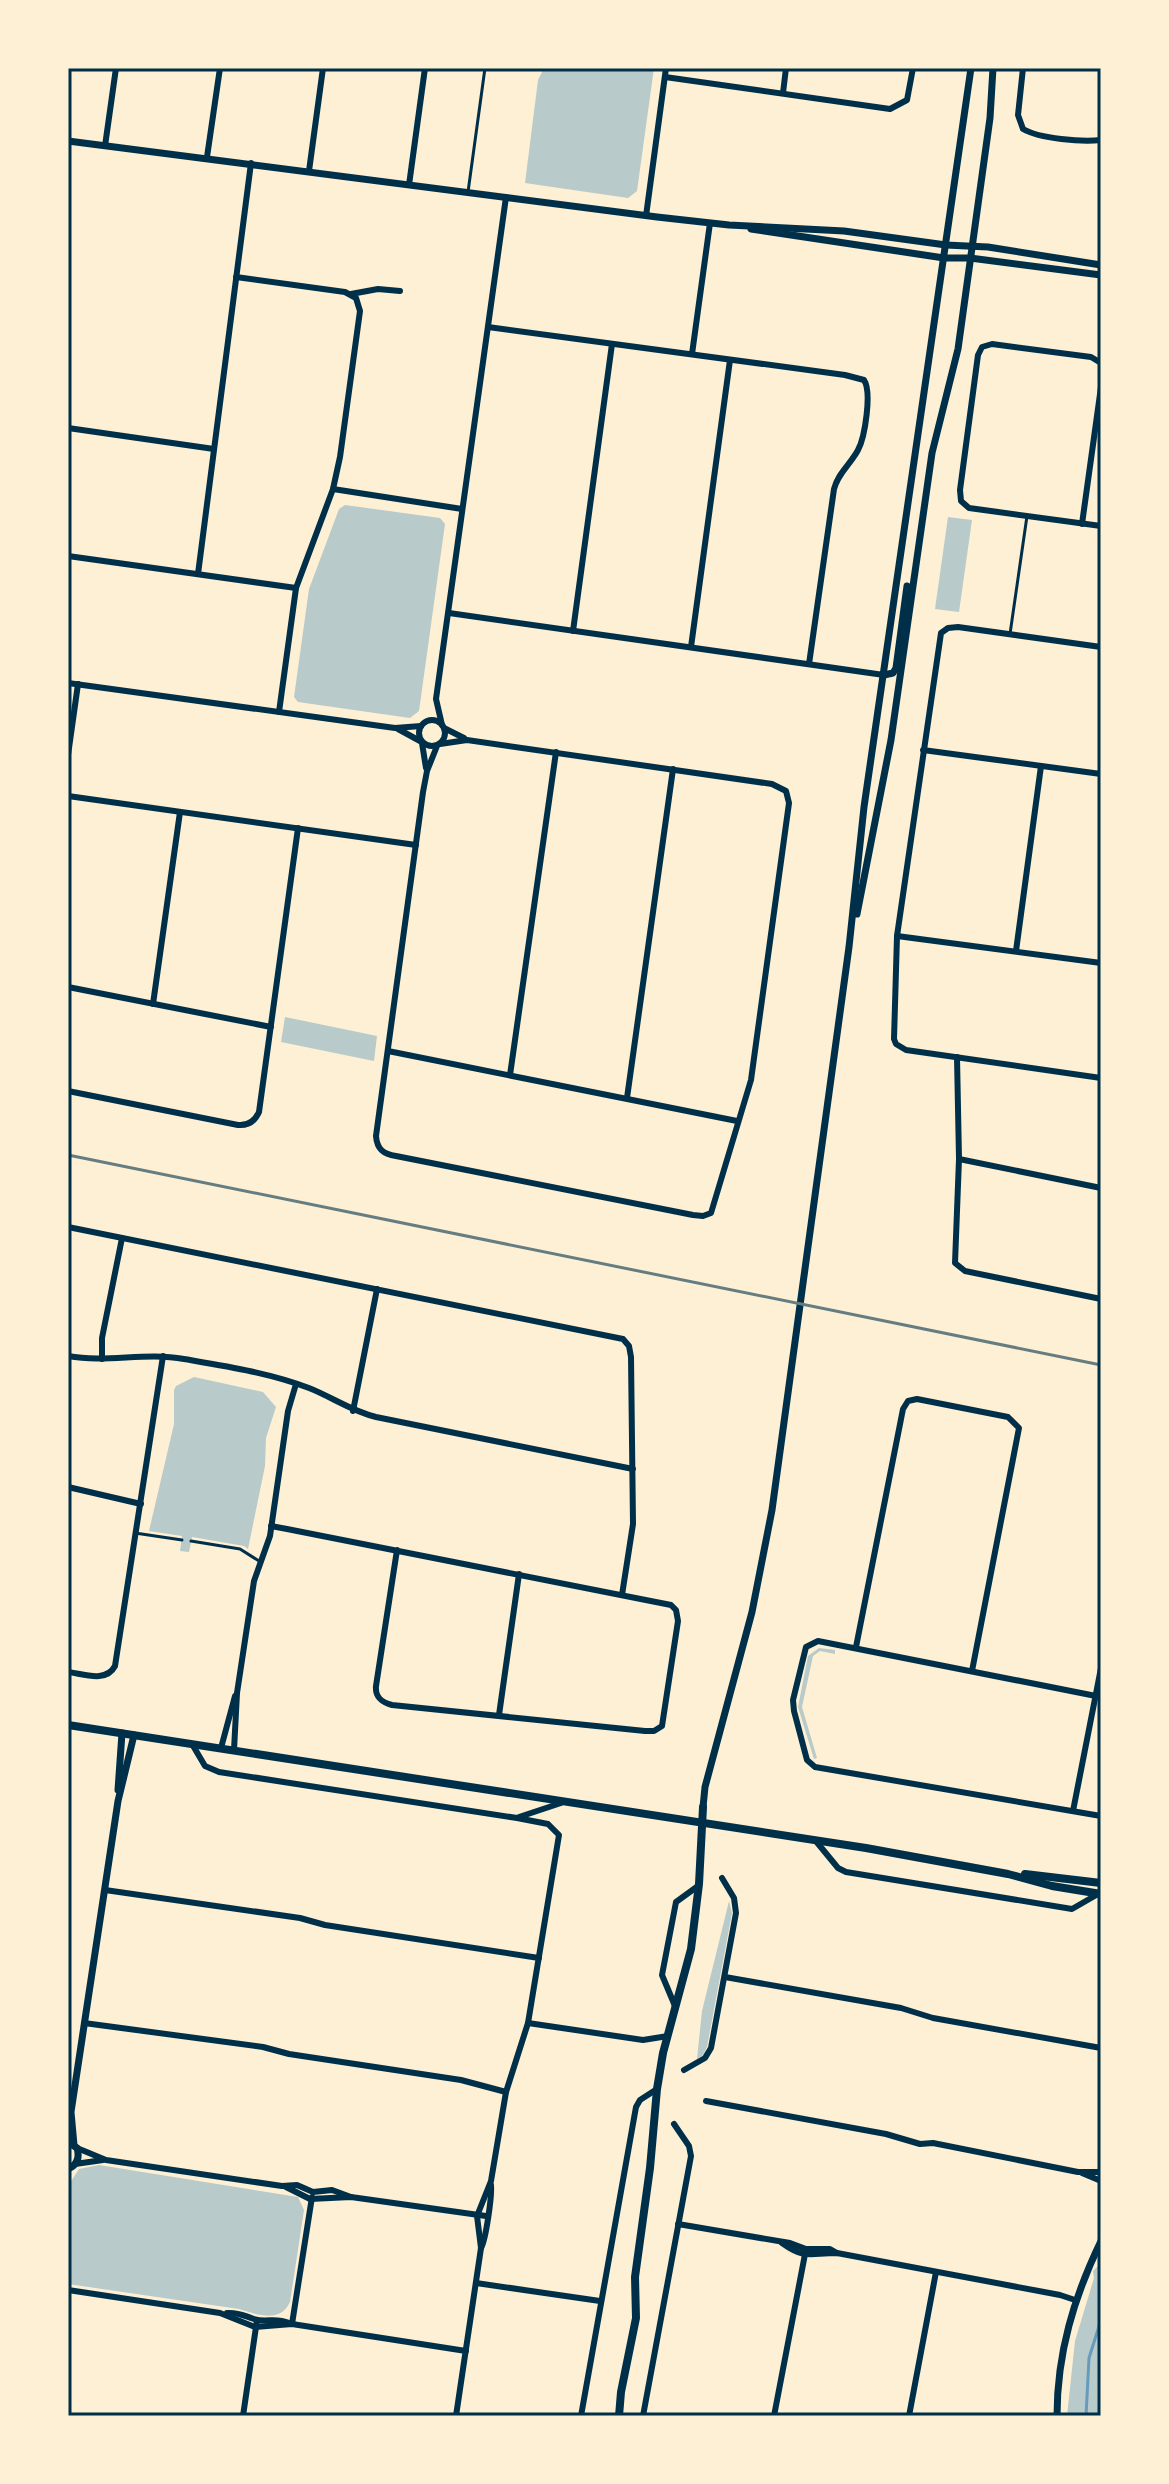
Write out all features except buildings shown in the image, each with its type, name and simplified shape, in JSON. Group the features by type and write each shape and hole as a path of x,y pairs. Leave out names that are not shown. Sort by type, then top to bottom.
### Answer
{"main road":[{"path":"68,1725 814,1839 1100,1894"},
{"path":"619,2416 636,2318 635,2277 657,2089 663,2053 691,1949 699,1884 703,1807"},
{"path":"1008,1874 1101,1883"}],"street":[{"path":"105,146 116,68"},
{"path":"207,157 220,68"},
{"path":"309,171 323,68"},
{"path":"409,185 425,68"},
{"path":"511,68 525,68"},
{"path":"646,216 666,68"},
{"path":"783,93 786,68"},
{"path":"665,77 890,109 902,104 909,94 913,68"},
{"path":"703,1807 705,1787 752,1612 772,1510 851,932 864,807 971,68"},
{"path":"851,932 870,849 897,697 932,453 958,349 990,118 993,68"},
{"path":"1023,68 1018,115 1023,129 1101,143"},
{"path":"68,141 729,225 944,258 970,258 1101,275"},
{"path":"198,574 251,163"},
{"path":"427,771 418,736 436,699 506,197"},
{"path":"692,354 710,223"},
{"path":"729,225 844,231 1101,265"},
{"path":"236,277 351,294 378,289 400,291"},
{"path":"279,712 296,588 333,489 340,457 360,311 356,298 351,294"},
{"path":"488,327 854,376 864,380 868,387 860,445 840,473 832,496 809,664"},
{"path":"573,631 612,344"},
{"path":"1101,363 1091,357 992,344 982,347 978,355 960,490 963,504 969,508 1101,526"},
{"path":"691,647 730,360"},
{"path":"1082,524 1101,387"},
{"path":"68,428 214,449"},
{"path":"333,489 462,509"},
{"path":"884,675 893,673 896,668 905,597 917,549"},
{"path":"68,556 296,588"},
{"path":"449,613 884,675 891,678 897,697"},
{"path":"1101,647 953,627 941,633 897,936 896,1044 906,1050 1101,1078"},
{"path":"68,683 395,728 433,720 467,740"},
{"path":"68,755 78,684"},
{"path":"395,728 428,746 439,745 467,740 779,785 786,791 789,803 751,1080 711,1213 703,1216 390,1155 380,1150 376,1136 427,771 439,745 444,738 436,699"},
{"path":"923,750 1101,774"},
{"path":"510,1075 556,752"},
{"path":"1016,951 1041,766"},
{"path":"627,1098 673,769"},
{"path":"68,796 416,845"},
{"path":"153,1004 180,812"},
{"path":"68,1091 245,1125 256,1119 298,828"},
{"path":"897,936 1101,963"},
{"path":"68,987 271,1027"},
{"path":"388,1051 737,1121"},
{"path":"957,1057 959,1159 954,1258 959,1268 1101,1299"},
{"path":"959,1159 1101,1185"},
{"path":"68,1227 623,1339 630,1353 633,1524 622,1595"},
{"path":"102,1359 102,1338 122,1238"},
{"path":"353,1411 377,1289"},
{"path":"68,1356 102,1359 163,1356 296,1384 353,1411 391,1421 633,1469"},
{"path":"68,1672 103,1677 114,1669 163,1356"},
{"path":"234,1750 237,1693 254,1581 271,1526 288,1411 296,1384"},
{"path":"856,1647 905,1405 917,1399 1008,1417 1017,1423 1019,1434 972,1671"},
{"path":"68,1487 141,1504"},
{"path":"271,1526 397,1550 519,1574 674,1607 678,1621 665,1718 657,1730 645,1731 384,1703 377,1697 376,1686 397,1550"},
{"path":"499,1715 519,1574"},
{"path":"1096,1696 821,1641 808,1644 804,1652 793,1700 803,1746 812,1766 1101,1816"},
{"path":"1073,1811 1101,1668"},
{"path":"221,1748 237,1693"},
{"path":"68,2177 78,2157 73,2145 70,2115 118,1801 122,1733"},
{"path":"118,1801 134,1735"},
{"path":"192,1744 205,1766 219,1772 517,1818 555,1828 559,1841 528,2023 506,2092 491,2181 477,2216 481,2248"},
{"path":"517,1818 568,1801"},
{"path":"814,1839 838,1868 846,1872 1072,1909 1100,1894"},
{"path":"684,2070 705,2058 711,2048 736,1906 722,1878"},
{"path":"676,2009 663,1983 662,1970 676,1902 699,1884"},
{"path":"105,1890 300,1918 325,1925 539,1958"},
{"path":"725,1977 1101,2048"},
{"path":"84,2023 263,2047 289,2054 461,2080 506,2092"},
{"path":"528,2023 643,2040 668,2036"},
{"path":"643,2040 663,2053"},
{"path":"581,2416 636,2107 640,2100 657,2089"},
{"path":"706,2101 1078,2172 1101,2181"},
{"path":"643,2416 691,2150 674,2124"},
{"path":"73,2145 106,2160 282,2186 297,2185 312,2196 351,2197 486,2216"},
{"path":"72,2167 106,2160"},
{"path":"1078,2172 1101,2172"},
{"path":"456,2416 481,2248 486,2236 486,2216 492,2199 491,2181"},
{"path":"292,2324 312,2196"},
{"path":"678,2224 782,2243 797,2253 824,2248 1075,2300"},
{"path":"1057,2416 1062,2356 1075,2300 1099,2252 1101,2241"},
{"path":"774,2416 806,2252"},
{"path":"909,2416 936,2272"},
{"path":"476,2283 600,2301"},
{"path":"68,2290 220,2313 237,2312 257,2324 275,2318 292,2324 466,2351"},
{"path":"243,2416 257,2324"}],"lane":[{"path":"468,192 485,68"},
{"path":"1010,634 1027,516"},
{"path":"135,1533 182,1540"},
{"path":"191,1541 240,1549 261,1562"}],"shaded area":[{"path":"544,68 654,68 637,191 628,198 525,183 538,80"},
{"path":"345,505 440,518 445,524 419,711 410,718 298,702 294,697 309,589 339,509"},
{"path":"948,517 972,520 959,612 935,609"},
{"path":"285,1017 377,1036 374,1061 281,1042"},
{"path":"194,1377 263,1392 276,1407 266,1438 265,1466 248,1549 192,1537 189,1552 180,1551 182,1536 149,1531 174,1424 174,1390"},
{"path":"819,1648 835,1650 835,1654 820,1651 813,1656 802,1707 817,1758 814,1759 798,1707 808,1656"},
{"path":"729,1901 732,1913 707,2047 697,2059 702,2011"},
{"path":"99,2165 298,2197 304,2210 290,2302 286,2309 267,2316 239,2309 68,2284 68,2186 79,2169"},
{"path":"1101,2263 1101,2416 1067,2416 1075,2341 1094,2278 1093,2271"}],"waterway":[{"path":"1086,2416 1089,2358 1101,2320"}],"railway":[{"path":"68,1155 1101,1365"}]}
